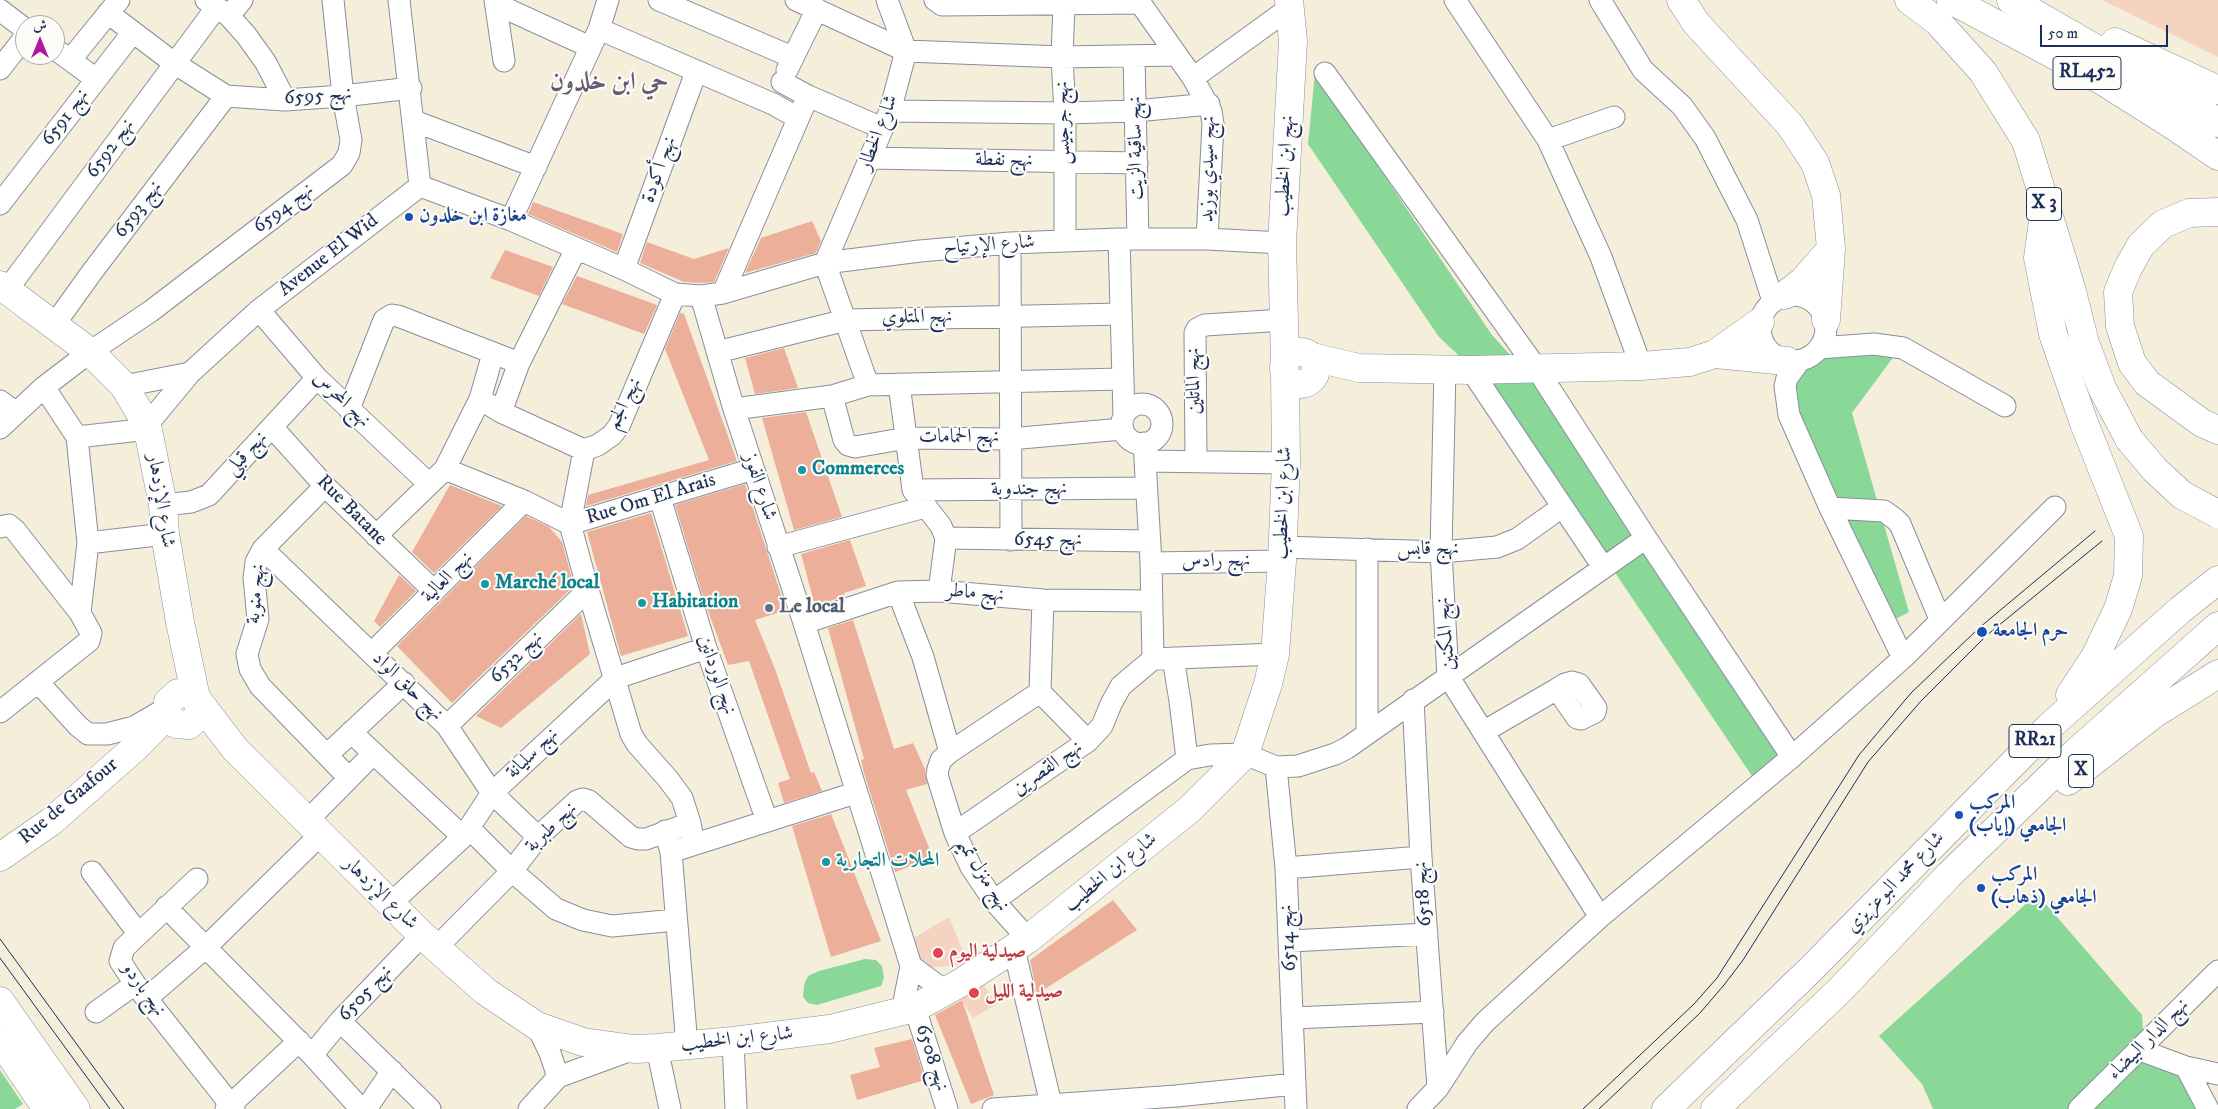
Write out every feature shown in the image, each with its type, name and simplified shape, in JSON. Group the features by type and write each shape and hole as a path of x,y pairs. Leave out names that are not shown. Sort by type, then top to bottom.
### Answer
{"main road":[{"path":"1681,0 1696,23 1790,125 1815,163 1826,195 1831,249 1830,289 1826,320"},
{"name":"X 3","path":"1909,0 1938,22 1984,72 2026,141 2071,288 2085,343 2102,388 2128,439 2155,470 2182,495 2218,514"},
{"name":"RL452","path":"1951,0 2101,80 2218,156"},
{"name":"RL452","path":"2011,0 2190,103 2218,123"},
{"path":"2021,0 2194,77 2218,90"},
{"name":"نهج ابن الخطيب","path":"1286,415 1301,368 1284,326 1282,243 1293,41 1290,3"},
{"path":"2045,207 2038,258 2053,334 2084,423 2129,536 2128,576 2118,609 2095,658 2049,727"},
{"path":"2218,212 2189,213 2163,224 2141,244 2118,292 2120,326 2132,363 2147,383 2190,415 2218,430"},
{"path":"1301,368 1537,369 1641,366 1690,362 1715,354 1803,281 1831,249"},
{"name":"شارع الإزدهار","path":"3,287 90,352 124,386 148,427 163,505 165,534 180,622 182,710 235,749 429,942 485,991 537,1026 583,1042"},
{"path":"1715,354 1794,361"},
{"name":"شارع ابن الخطيب","path":"583,1042 645,1048 733,1042 830,1029 908,1010 945,991 1021,944 1190,809 1245,754 1268,684 1275,654 1282,554 1286,415"},
{"name":"شارع محمد البوعزيزي","path":"1666,1109 1812,968 2049,727 2180,610 2218,580"},
{"name":"شارع محمد البوعزيزي","path":"1715,1109 1840,990 1949,875 2075,753 2218,626"},
{"name":"X","path":"1949,875 2154,714 2218,674"},
{"name":"Rue de Gaafour","path":"0,857 52,821 182,710"},
{"path":"0,1001 76,1109"},
{"path":"0,1040 47,1109"}],"street":[{"name":"نهج 6594","path":"0,428 8,407 44,387 90,352 151,311 342,165 349,153 351,140 343,96 332,0"},
{"path":"400,0 420,186 511,220 624,269 675,294 701,296"},
{"path":"511,220 594,38 608,0"},
{"path":"659,0 792,57"},
{"path":"796,0 906,51 1062,57 1177,55"},
{"path":"887,0 906,51"},
{"path":"935,0 942,5 1064,5 1139,1"},
{"path":"1455,0 1548,140 1601,257 1641,366"},
{"path":"1600,0 1643,70 1682,106 1702,132 1747,220 1773,306 1760,336 1766,347 1775,356 1794,361 1812,355 1819,348 1826,334 1826,320 1820,308 1811,300 1799,295 1773,306"},
{"name":"نهج سيدي بوزيد","path":"1139,1 1209,104 1213,124 1208,239"},
{"path":"504,61 495,2 696,72 773,104 798,118"},
{"path":"1193,78 1290,3"},
{"name":"نهج جرجيس","path":"1064,5 1062,57 1065,113 1065,241"},
{"path":"223,6 266,63 285,100"},
{"name":"نهج 6592","path":"3,287 174,63 223,6"},
{"path":"5,7 15,18"},
{"path":"65,52 114,7 133,32 174,63 226,96"},
{"path":"773,104 792,57 816,9"},
{"name":"نهج 6591","path":"0,204 133,32"},
{"path":"0,69 15,50"},
{"name":"شارع الخطار","path":"825,263 886,119 906,51"},
{"path":"65,56 96,79"},
{"name":"نهج ساقية الزيت","path":"1123,422 1120,314 1137,163 1134,57"},
{"name":"نهج أكودة","path":"624,269 696,72"},
{"path":"1325,72 1537,369 1646,538 1792,757"},
{"path":"782,82 808,96 886,119 1136,111 1209,104"},
{"name":"نهج 6595","path":"226,96 285,100 343,96 410,88"},
{"name":"نهج 6593","path":"54,325 226,96"},
{"path":"723,293 808,96"},
{"path":"1548,140 1614,117"},
{"path":"414,122 536,168"},
{"name":"نهج نفطة","path":"870,158 1137,163"},
{"name":"Avenue El Wid","path":"148,427 190,373 259,310 420,186"},
{"name":"شارع الإرتياح","path":"701,296 723,293 825,263 920,251 1010,243 1128,239 1208,239 1282,243"},
{"path":"1010,243 1011,540"},
{"path":"501,412 519,363 576,249"},
{"path":"825,263 868,385"},
{"name":"نهج الجم","path":"584,450 598,445 612,435 619,426 675,294"},
{"name":"شارع الفوز","path":"701,296 734,408 804,623 855,793 911,966 908,1010"},
{"name":"نهج المحرس","path":"259,310 317,378 429,484"},
{"name":"نهج المتلوي","path":"717,352 846,320 1120,314"},
{"path":"350,408 387,316 398,316 519,363"},
{"name":"نهج الماتلين","path":"1196,461 1195,333 1197,329 1205,325 1284,326"},
{"path":"1819,348 1874,344 1903,348 2005,406"},
{"path":"376,536 445,469 480,399 494,354"},
{"path":"1794,361 1787,378 1785,394 1789,415 1830,508 1903,658"},
{"path":"1458,369 1562,507 1604,567"},
{"name":"نهج المكنين","path":"1458,369 1441,552 1448,676 1600,917"},
{"path":"124,386 190,373"},
{"name":"نهج قبلي","path":"163,505 191,502 209,495 317,378"},
{"path":"734,408 832,396 868,385 1121,379"},
{"path":"899,384 912,490 941,526 946,538 939,591"},
{"path":"44,387 77,437 88,543 80,613"},
{"name":"نهج الحمامات","path":"832,396 844,440 848,445 855,448 907,438 1010,439 1123,422"},
{"path":"480,399 501,412 584,450 570,524 588,590 616,678 631,734 637,744 682,798 692,834"},
{"path":"1187,759 1180,701 1163,659 1151,601 1150,541 1144,452 1160,432 1161,418 1153,407 1140,404 1128,410 1123,422 1133,442 1144,452 1196,461 1286,463"},
{"path":"77,437 148,427"},
{"name":"Rue Batane","path":"272,427 325,486 434,591"},
{"name":"Rue Om El Arais","path":"445,469 524,501 570,524 754,469"},
{"name":"نهج منوبة","path":"325,486 263,549 256,562 254,578 258,619 247,654 250,669 260,686 348,777"},
{"name":"نهج جندوبة","path":"912,490 1146,488"},
{"name":"نهج الوردانين","path":"660,498 706,648 767,822"},
{"name":"نهج العالية","path":"372,653 524,501"},
{"path":"778,547 925,507"},
{"name":"نهج قابس","path":"1282,554 1367,549 1441,552 1503,546 1517,539 1562,507"},
{"path":"1418,1109 1438,1088 1481,1026 1600,917 1792,757 1903,658 1940,619 2055,507"},
{"path":"1830,508 1884,511 1900,524 1940,619"},
{"path":"0,527 10,525 16,530 80,613 91,633 89,641 0,712"},
{"path":"88,543 165,534"},
{"name":"نهج 6545","path":"946,538 1150,541"},
{"path":"994,901 1187,759 1210,755 1245,754 1276,767 1298,766 1335,754 1367,734 1646,538"},
{"name":"نهج حلق الواد","path":"263,549 447,726 492,793 538,837"},
{"path":"1367,549 1367,734"},
{"name":"نهج رادس","path":"1151,563 1282,554"},
{"name":"نهج 6532","path":"447,726 588,590"},
{"name":"نهج ماطر","path":"804,623 898,592 939,591 1043,600 1151,601"},
{"path":"898,592 923,657 950,752 1040,692"},
{"path":"1043,600 1040,692 1088,741"},
{"name":"نهج سليانة","path":"390,904 466,832 492,793 616,678 706,648"},
{"path":"1163,659 1275,654"},
{"name":"نهج القصرين","path":"955,833 1088,741 1102,726 1121,686 1163,659"},
{"path":"38,682 78,726 88,734 107,734 134,727 182,710"},
{"path":"327,755 404,683"},
{"path":"1483,732 1557,689"},
{"name":"نهج 6518","path":"1413,700 1421,857 1438,1088"},
{"path":"351,732 373,754 556,909 584,920 612,926 676,920"},
{"name":"نهج منزل تميم","path":"950,752 941,760 937,776 955,833 972,867 1021,944"},
{"path":"96,1012 141,991 205,948 313,828 348,777 373,754"},
{"name":"نهج 6514","path":"1276,767 1286,868 1296,1109"},
{"name":"نهج طبربة","path":"429,942 512,871 538,837 577,801 584,799 589,801 632,836 646,839 665,832 692,834 767,822 855,793"},
{"path":"665,832 671,852 687,1046"},
{"name":"نهج طبربة","path":"671,852 692,834"},
{"path":"1286,868 1421,857"},
{"path":"92,872 138,933"},
{"name":"نهج باردو","path":"197,879 138,933 124,948 120,955 120,961 231,1108"},
{"path":"166,907 305,1048 361,1109"},
{"path":"1290,941 1427,934"},
{"name":"نهج 6505","path":"231,1108 340,1021 429,942"},
{"path":"1021,944 1051,1104"},
{"path":"911,966 945,991"},
{"name":"نهج الدار البيضاء","path":"2079,1109 2218,971"},
{"name":"نهج 6508","path":"908,1010 947,1109"},
{"path":"1293,1018 1433,1012"},
{"path":"340,1021 430,1109"},
{"path":"537,1026 550,1053 558,1077"},
{"path":"733,1042 736,1109"},
{"path":"645,1048 670,1109"},
{"name":"شارع ابن الخطيب","path":"529,1109 558,1077 645,1048"},
{"path":"2140,1050 2186,1067 2218,1074"},
{"path":"2186,1067 2208,1109"},
{"path":"366,1109 392,1071"},
{"path":"992,1109 1051,1104 1092,1106 1180,1102 1294,1084"}],"shaded area":[{"path":"2102,0 2218,0 2218,57"},
{"name":"صيدلية اليوم","path":"949,917 968,964 919,969 907,942"},
{"name":"صيدلية الليل","path":"977,975 997,1004 973,1018 955,989"}],"green space":[{"path":"1315,73 1492,335 1534,381 1781,753 1752,776 1486,381 1439,337 1308,144"},
{"path":"1831,350 1897,352 1852,413 1909,612 1888,623 1786,414 1791,376 1808,360"},
{"path":"2037,894 2142,1015 2145,1061 2178,1074 2196,1109 1933,1109 1922,1084 1879,1036"},
{"path":"865,959 876,960 882,966 884,978 881,986 817,1005 808,1003 803,997 804,985 808,976 819,971"},
{"path":"0,1070 23,1104 15,1109 0,1109"}],"building":[{"path":"533,202 623,234 617,252 528,214"},
{"path":"812,221 821,241 816,253 745,273 761,238"},
{"path":"647,242 694,259 729,248 714,282 684,282 640,263"},
{"path":"505,250 553,267 539,296 490,278"},
{"path":"577,276 657,305 644,334 562,304"},
{"path":"680,313 684,314 737,461 586,506 588,495 709,460 665,349"},
{"path":"784,348 798,388 755,394 745,358"},
{"path":"806,412 842,517 794,530 762,418"},
{"path":"745,484 786,610 755,620 775,669 811,773 814,772 822,791 784,803 778,783 790,779 749,661 728,665 704,600 675,505"},
{"path":"450,485 502,506 434,573 412,552"},
{"name":"Habitation","path":"651,513 688,636 621,656 587,532"},
{"path":"526,516 549,527 562,542 574,586 452,703 397,646"},
{"path":"850,540 866,586 844,593 845,596 821,604 820,600 814,602 801,554"},
{"path":"399,575 416,591 380,627 374,621"},
{"path":"581,614 590,654 501,728 476,716"},
{"path":"853,620 894,749 913,743 925,769 927,784 906,790 933,858 895,872 864,773 861,760 864,759 828,628"},
{"name":"المحلات التجارية","path":"831,814 881,941 831,957 792,826"},
{"path":"1113,900 1137,930 1037,994 1030,960"},
{"path":"962,1000 994,1095 971,1104 935,1015"},
{"path":"912,1039 925,1080 857,1100 850,1075 880,1067 874,1048"}],"tram line":[{"path":"1583,1109 1694,1004 1717,978 1859,755 1911,693 1979,628 2095,531"},
{"path":"1599,1109 1700,1013 1724,985 1743,960 1868,762 1921,701 1987,635 2102,541"},
{"path":"0,939 124,1109"},
{"path":"0,958 110,1109"}],"place":[{"name":"مغازة ابن خلدون","path":"409,217"},
{"name":"Commerces","path":"802,470"},
{"name":"Marché local","path":"485,584"},
{"name":"Habitation","path":"642,603"},
{"name":"Le local","path":"769,608"},
{"name":"حرم الجامعة","path":"1982,632"},
{"name":"المركب الجامعي (إياب)","path":"1959,815"},
{"name":"المحلات التجارية","path":"826,862"},
{"name":"المركب الجامعي (ذهاب)","path":"1981,888"},
{"name":"صيدلية اليوم","path":"938,953"},
{"name":"صيدلية الليل","path":"974,993"}],"district":[{"name":"حي ابن خلدون","path":"609,84"}]}
